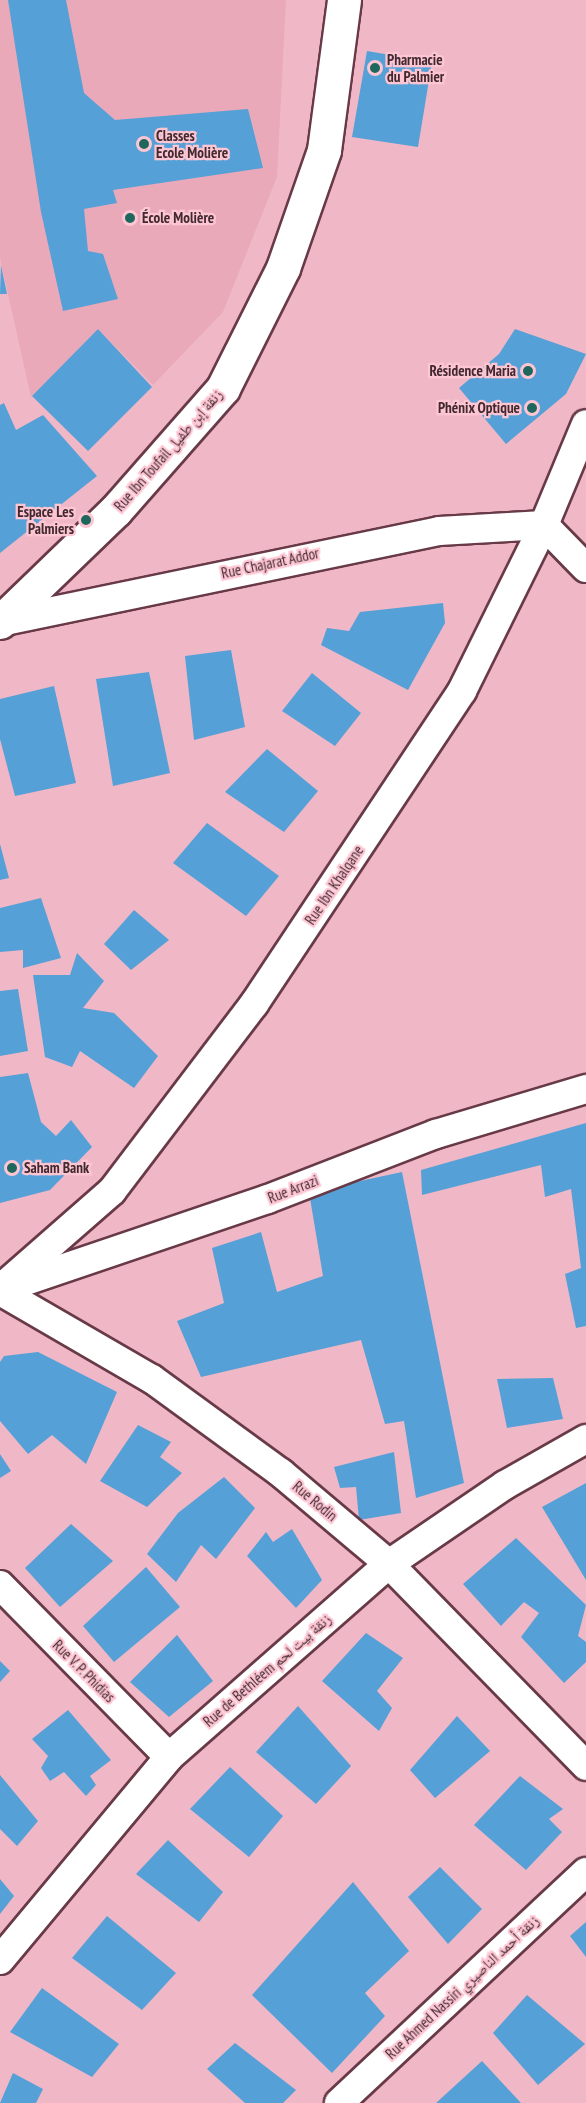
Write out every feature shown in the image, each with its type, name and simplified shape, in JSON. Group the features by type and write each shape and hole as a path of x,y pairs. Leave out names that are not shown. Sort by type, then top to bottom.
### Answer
{"street":[{"name":"Rue Ibn Toufail زنقة إبن طفيل","path":"0,622 116,510 223,388 284,268 324,150 344,0"},
{"name":"Rue Ibn Khalqane","path":"0,1290 112,1191 254,1004 462,692 544,525 586,424"},
{"name":"Rue Chajarat Addor","path":"0,622 394,536 544,525"},
{"path":"544,525 586,568"},
{"name":"Rue Arrazi","path":"0,1290 268,1199 436,1134 586,1089"},
{"name":"Rue Rodin","path":"0,1290 95,1343 225,1429 389,1564 586,1766"},
{"name":"Rue de Bethléem زنقة بيت لحم","path":"0,1960 169,1756 389,1564 505,1485 586,1439"},
{"name":"Rue V. P. Phidias","path":"0,1586 169,1756"},
{"name":"Rue Ahmed Nassiri زنقة أحمد الناصيري","path":"339,2103 586,1872"}],"shaded area":[{"name":"École Molière","path":"0,0 286,0 277,177 223,312 153,385 98,329 31,397 0,258"}],"building":[{"name":"Classes Ecole Molière","path":"8,0 66,0 84,93 115,120 248,109 263,168 113,190 117,203 84,209 88,251 103,254 118,299 63,311 41,212"},
{"path":"367,51 432,62 418,147 352,137"},
{"path":"1,265 7,294 0,294"},
{"path":"98,329 152,387 88,451 32,396"},
{"name":"Résidence Maria","path":"515,329 586,354 566,394 506,444 459,388 499,354"},
{"path":"4,403 16,430 43,415 97,476 0,553 0,405"},
{"path":"443,603 445,623 408,690 321,645 327,628 349,631 360,612"},
{"path":"231,650 245,727 194,740 185,656"},
{"path":"149,672 170,773 113,786 96,679"},
{"path":"312,673 361,713 335,746 282,711"},
{"path":"54,686 76,783 15,796 0,739 0,699"},
{"path":"267,749 318,791 284,832 225,792"},
{"path":"207,823 279,876 246,916 173,863"},
{"path":"0,844 9,878 0,880"},
{"path":"41,898 61,958 23,968 23,950 0,952 0,908"},
{"path":"134,910 169,940 131,970 104,944"},
{"path":"77,953 104,981 83,1008 114,1013 158,1056 134,1088 80,1051 72,1067 45,1057 33,975 70,975"},
{"path":"18,989 28,1051 0,1056 0,991"},
{"path":"28,1073 41,1122 56,1136 71,1120 92,1147 50,1190 0,1203 0,1077"},
{"path":"586,1123 586,1326 576,1328 565,1274 581,1268 571,1189 545,1197 541,1165 422,1195 421,1170"},
{"path":"402,1172 464,1483 416,1498 404,1421 385,1424 361,1340 201,1377 177,1321 224,1303 212,1248 261,1232 277,1292 323,1276 309,1192"},
{"path":"38,1352 117,1392 86,1464 52,1435 28,1454 0,1421 0,1362 4,1356"},
{"path":"553,1378 563,1419 507,1428 497,1379"},
{"path":"138,1425 171,1442 160,1457 182,1473 147,1507 100,1481"},
{"path":"394,1452 401,1513 359,1520 356,1487 340,1488 334,1467"},
{"path":"0,1454 11,1471 0,1478"},
{"path":"224,1477 255,1508 216,1559 201,1545 176,1582 147,1554 178,1513"},
{"path":"586,1483 586,1580 542,1507"},
{"path":"71,1524 113,1561 60,1607 25,1568"},
{"path":"292,1529 322,1580 296,1608 247,1556 266,1532 273,1542"},
{"path":"516,1538 586,1605 578,1636 586,1642 586,1662 564,1683 521,1637 539,1613 524,1602 501,1626 463,1584"},
{"path":"146,1567 180,1607 114,1662 83,1626"},
{"path":"366,1633 403,1658 377,1691 392,1708 379,1731 322,1681"},
{"path":"177,1635 213,1681 169,1717 130,1682"},
{"path":"0,1661 10,1671 0,1682"},
{"path":"298,1706 351,1766 316,1804 256,1752"},
{"path":"68,1710 111,1760 90,1776 96,1785 86,1796 64,1772 50,1781 41,1768 48,1756 32,1739"},
{"path":"457,1716 490,1751 435,1798 410,1770"},
{"path":"230,1767 283,1816 249,1857 190,1809"},
{"path":"0,1775 38,1821 17,1846 0,1829"},
{"path":"520,1776 563,1809 549,1819 562,1832 526,1870 474,1825"},
{"path":"168,1840 223,1892 199,1922 136,1874"},
{"path":"440,1867 482,1909 448,1944 408,1897"},
{"path":"0,1879 14,1896 0,1914"},
{"path":"353,1882 409,1951 365,1993 385,2016 332,2073 252,1995"},
{"path":"107,1916 176,1973 142,2010 72,1958"},
{"path":"586,1922 586,1957 570,1936"},
{"path":"42,1988 119,2044 92,2077 10,2032"},
{"path":"527,1995 585,2044 538,2085 493,2033"},
{"path":"235,2043 296,2090 283,2103 245,2103 207,2069"},
{"path":"482,2061 521,2103 436,2103"},
{"path":"13,2073 43,2089 36,2103 0,2103"}],"place":[{"name":"Pharmacie du Palmier","path":"375,68"},
{"name":"Classes Ecole Molière","path":"144,144"},
{"name":"École Molière","path":"130,218"},
{"name":"Résidence Maria","path":"528,371"},
{"name":"Phénix Optique","path":"532,408"},
{"name":"Espace Les Palmiers","path":"86,520"},
{"name":"Saham Bank","path":"12,1168"}]}
